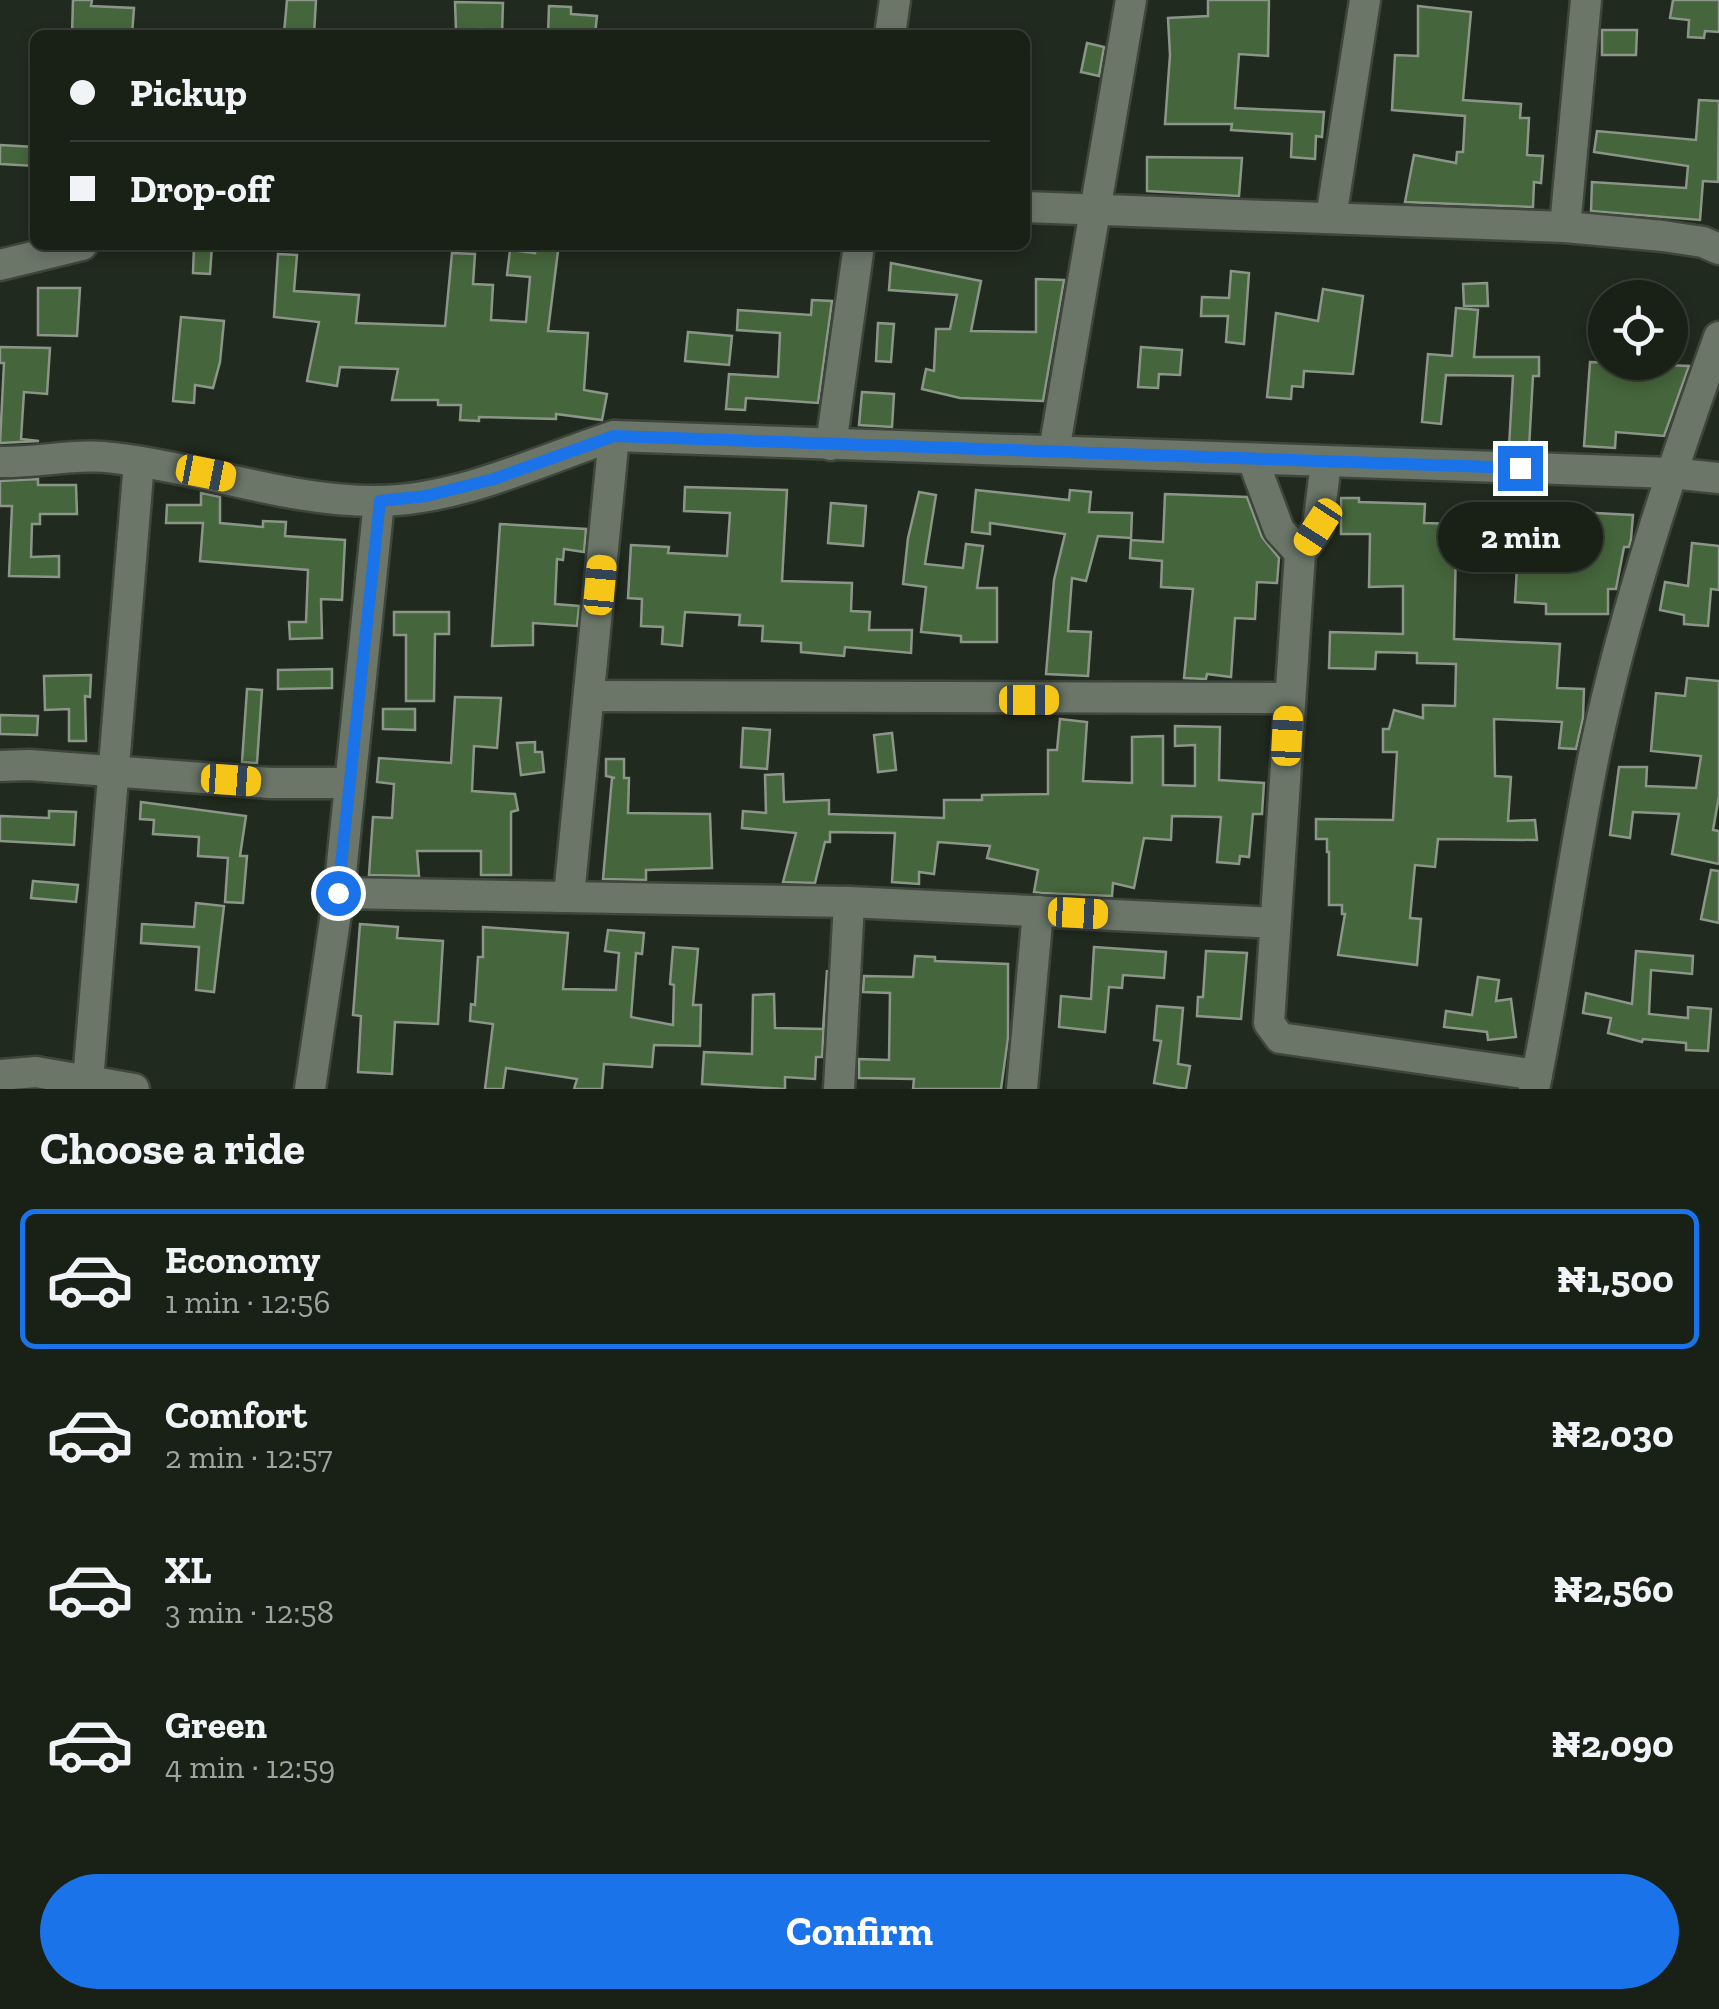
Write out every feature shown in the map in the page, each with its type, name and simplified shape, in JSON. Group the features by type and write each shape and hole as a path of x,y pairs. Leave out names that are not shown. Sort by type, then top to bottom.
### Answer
{"street":[{"path":"891,30 895,0"},
{"path":"1054,451 1131,0"},
{"path":"1330,218 1365,0"},
{"path":"1565,227 1586,0"},
{"path":"1030,206 1565,227 1664,236 1703,242 1719,249"},
{"path":"0,265 62,250"},
{"path":"831,445 858,250"},
{"path":"1326,462 1318,527 1300,553 1269,1023 1280,1038 1535,1082 1572,859 1624,628 1671,474 1719,338"},
{"path":"569,896 614,436"},
{"path":"0,462 87,455 225,477 304,496 380,501 426,496 494,479 614,436 1719,478"},
{"path":"1252,460 1279,530 1300,553"},
{"path":"88,1080 139,462"},
{"path":"310,1089 338,893 380,501"},
{"path":"590,696 1289,698"},
{"path":"0,766 270,783 350,783"},
{"path":"338,893 849,902 1275,924"},
{"path":"839,1089 849,902"},
{"path":"1022,1089 1038,911"},
{"path":"0,1075 31,1080 88,1080 134,1089"}],"building":[{"path":"73,0 92,0 91,6 134,8 132,30 72,30"},
{"path":"287,0 316,0 314,30 284,30"},
{"path":"1208,0 1269,0 1268,56 1239,54 1235,108 1324,112 1322,137 1316,136 1315,159 1291,157 1292,134 1231,130 1232,124 1165,124 1170,55 1168,18 1208,16"},
{"path":"1673,0 1719,0 1719,32 1705,31 1704,38 1688,37 1689,20 1670,18"},
{"path":"455,2 503,3 502,30 456,30"},
{"path":"549,6 571,7 571,14 597,16 596,30 548,30"},
{"path":"1418,6 1471,12 1463,100 1521,104 1520,118 1529,118 1527,155 1543,156 1541,183 1534,182 1533,207 1405,202 1414,155 1456,163 1457,152 1463,152 1465,116 1392,110 1395,55 1418,56"},
{"path":"1602,30 1637,30 1636,55 1602,55"},
{"path":"1087,43 1104,47 1099,76 1081,72"},
{"path":"1699,100 1719,101 1718,182 1703,181 1700,220 1591,211 1592,182 1686,188 1688,166 1594,152 1597,131 1696,140"},
{"path":"0,145 30,147 30,166 0,164"},
{"path":"1147,157 1242,158 1239,196 1147,191"},
{"path":"194,250 212,250 210,274 193,273"},
{"path":"510,250 558,251 548,331 588,333 584,390 607,394 602,420 556,414 556,419 460,420 461,405 438,405 438,400 392,400 398,369 340,367 337,386 307,381 319,322 274,317 278,254 297,255 294,291 359,295 356,323 445,326 452,253 475,254 473,284 493,285 491,320 526,322 530,277 507,275"},
{"path":"891,263 981,281 971,331 1036,332 1036,279 1064,280 1043,401 960,398 922,389 926,369 934,371 936,329 950,329 957,295 889,290"},
{"path":"1231,271 1249,273 1244,344 1226,342 1228,316 1201,316 1202,297 1229,298"},
{"path":"1487,283 1488,306 1464,306 1463,284"},
{"path":"38,288 80,288 77,336 38,335"},
{"path":"1323,289 1363,296 1353,374 1304,371 1303,387 1292,386 1291,399 1267,397 1276,313 1318,321"},
{"path":"812,300 832,301 818,403 746,398 745,410 726,409 729,374 778,377 780,333 737,330 738,310 811,315"},
{"path":"1456,308 1478,310 1474,357 1539,357 1539,376 1533,376 1529,448 1509,447 1513,376 1446,375 1441,424 1422,422 1428,354 1452,356"},
{"path":"181,317 224,321 213,388 195,385 194,403 173,401"},
{"path":"878,323 894,324 891,362 876,361"},
{"path":"688,332 732,336 729,365 685,361"},
{"path":"0,347 50,348 47,394 24,392 21,439 39,441 0,443 4,363 0,363"},
{"path":"1141,347 1182,350 1180,375 1159,374 1158,388 1138,387"},
{"path":"1589,380 1684,380 1664,436 1616,432 1615,448 1584,446"},
{"path":"862,392 894,394 892,427 859,425"},
{"path":"38,479 38,485 76,485 77,514 40,514 40,524 32,524 31,557 59,556 59,577 9,576 12,506 0,506 0,481"},
{"path":"685,487 787,490 782,581 852,583 851,611 870,612 869,630 912,630 911,653 845,647 844,656 801,652 801,643 762,641 763,626 739,625 740,615 685,612 682,646 662,644 663,627 641,626 642,599 628,598 631,545 669,547 668,553 727,556 730,513 684,511"},
{"path":"976,490 1069,500 1070,490 1091,492 1089,512 1132,513 1131,538 1098,536 1086,581 1072,578 1068,631 1091,632 1088,676 1046,674 1054,580 1065,534 990,523 990,534 972,532"},
{"path":"919,492 936,495 925,564 963,568 966,544 983,546 977,588 997,588 997,642 961,642 961,636 921,632 926,587 903,584"},
{"path":"201,493 220,497 220,523 263,527 263,521 286,522 285,536 345,540 342,600 321,599 322,638 290,639 289,622 306,622 308,570 200,561 203,523 166,523 167,505 201,505"},
{"path":"1165,494 1247,497 1262,537 1279,558 1277,583 1257,582 1255,619 1235,618 1231,677 1207,674 1206,679 1184,678 1193,589 1161,587 1162,561 1130,558 1131,540 1163,542"},
{"path":"1341,498 1425,504 1424,523 1536,526 1538,504 1578,507 1577,512 1633,515 1631,539 1629,547 1624,547 1616,589 1608,589 1608,614 1546,614 1546,604 1515,602 1518,549 1456,547 1454,639 1560,644 1557,688 1584,689 1583,718 1576,749 1559,748 1562,722 1494,719 1495,776 1511,777 1508,821 1535,820 1537,840 1438,839 1435,867 1415,865 1410,918 1421,919 1417,965 1338,955 1345,914 1342,905 1329,905 1329,852 1327,839 1316,839 1316,819 1393,820 1397,752 1383,752 1383,729 1389,729 1394,710 1423,718 1423,705 1455,706 1456,664 1417,663 1417,653 1376,652 1375,669 1329,668 1330,632 1403,634 1403,586 1369,587 1370,534 1341,534"},
{"path":"831,503 866,506 863,546 828,543"},
{"path":"500,524 586,529 584,552 564,549 563,560 557,559 555,604 579,606 577,626 533,623 533,645 492,646"},
{"path":"1692,543 1719,546 1719,590 1711,589 1708,626 1684,624 1684,615 1660,610 1665,582 1688,586"},
{"path":"394,612 449,612 449,634 435,634 434,701 406,701 406,635 394,635"},
{"path":"332,669 332,688 278,689 278,670"},
{"path":"91,675 90,697 85,696 86,741 69,741 69,709 45,710 44,676"},
{"path":"1687,678 1719,681 1719,796 1713,830 1719,831 1719,864 1672,854 1679,814 1633,812 1630,838 1610,835 1619,767 1647,767 1646,786 1696,788 1701,756 1651,751 1656,693 1685,696"},
{"path":"247,689 262,690 257,763 242,762"},
{"path":"455,697 501,698 497,748 474,746 472,791 515,794 518,810 511,812 511,875 481,875 481,851 417,851 419,876 369,875 373,817 392,818 394,784 377,782 379,758 451,763"},
{"path":"383,709 415,709 415,730 383,729"},
{"path":"0,715 38,716 37,735 0,734"},
{"path":"1060,719 1087,722 1083,781 1132,783 1132,737 1163,736 1163,785 1195,786 1195,745 1175,746 1175,726 1220,727 1219,780 1264,783 1262,814 1253,814 1249,857 1240,856 1239,864 1217,862 1221,817 1172,816 1171,840 1144,838 1134,888 1113,883 1112,896 1041,893 1034,892 1038,870 987,858 990,846 938,842 934,874 919,872 919,884 892,882 895,833 830,832 815,883 783,882 796,833 742,828 743,811 766,813 765,775 783,774 784,802 829,800 829,814 944,818 944,800 1048,794 1048,750 1057,750"},
{"path":"743,728 770,730 767,769 741,767"},
{"path":"892,733 896,770 878,772 874,735"},
{"path":"535,742 535,752 542,752 544,772 521,775 517,743"},
{"path":"606,759 624,759 624,778 629,778 628,813 710,814 712,868 646,870 646,880 603,879 615,778 606,776"},
{"path":"141,802 246,816 240,856 247,856 243,903 225,902 228,858 198,856 199,837 153,834 154,820 140,819"},
{"path":"49,811 76,812 74,845 0,841 0,816 49,818"},
{"path":"1711,870 1719,871 1719,923 1701,919"},
{"path":"33,881 78,885 76,902 31,898"},
{"path":"196,903 224,906 214,992 196,990 199,947 141,943 142,924 194,927"},
{"path":"360,924 398,927 397,938 443,941 438,1024 395,1022 392,1074 358,1072 361,1016 353,1015"},
{"path":"483,927 568,933 563,989 616,990 619,953 605,951 608,930 644,933 642,954 636,953 631,1017 673,1025 673,947 698,949 693,1005 701,1005 700,1046 654,1045 652,1067 604,1064 602,1089 574,1089 577,1079 506,1068 503,1089 485,1089 493,1024 470,1021 478,957 483,957"},
{"path":"1094,947 1166,952 1164,978 1123,975 1122,988 1109,987 1105,1032 1059,1027 1061,996 1091,999"},
{"path":"1206,951 1247,953 1241,1019 1197,1016 1198,997 1203,997"},
{"path":"1636,951 1693,956 1692,974 1651,970 1649,1014 1688,1018 1688,1007 1711,1009 1708,1051 1686,1050 1686,1043 1643,1039 1642,1042 1608,1033 1611,1018 1583,1013 1586,993 1632,1004"},
{"path":"915,956 935,957 935,961 1008,964 1008,1038 1001,1089 913,1089 914,1079 859,1078 859,1059 889,1060 890,993 863,992 864,976 913,977"},
{"path":"827,970 822,1057 816,1057 815,1079 785,1077 785,1089 702,1084 704,1052 752,1054 753,995 774,994 775,1028 823,1029"},
{"path":"1478,977 1499,980 1496,1001 1511,999 1516,1037 1488,1040 1487,1032 1444,1027 1446,1011 1472,1015"},
{"path":"1157,1006 1183,1008 1178,1064 1190,1066 1186,1089 1154,1083 1161,1041 1154,1040"}],"route":[{"path":"338,893 380,501 426,496 494,479 614,436 1520,468"}]}
